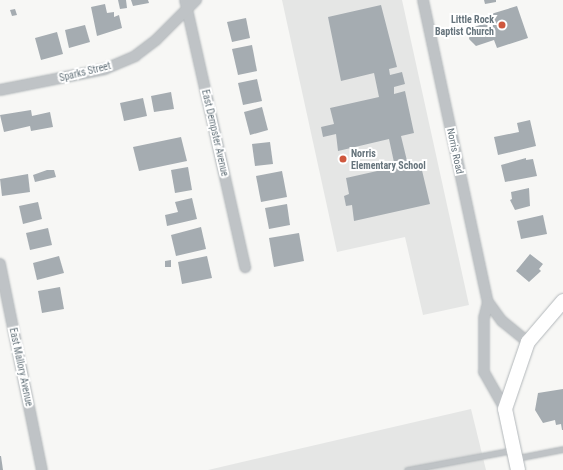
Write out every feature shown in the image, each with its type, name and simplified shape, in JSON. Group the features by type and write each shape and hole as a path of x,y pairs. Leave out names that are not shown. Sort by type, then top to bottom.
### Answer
{"main road":[{"path":"505,409 528,342 563,301"},
{"name":"Norris Road","path":"505,409 516,459"}],"street":[{"name":"East Dempster Avenue","path":"185,0 246,267"},
{"name":"Sparks Street","path":"0,90 105,69 135,56 156,40 188,10 196,0"},
{"name":"Norris Road","path":"423,0 488,302 502,321 528,342"},
{"name":"East Mallory Avenue","path":"0,264 42,470"},
{"name":"Norris Road","path":"488,302 484,318 484,372 505,409"}],"lane":[{"path":"407,470 516,459 563,450"}],"shaded area":[{"path":"282,0 402,0 469,305 423,315 405,237 337,252"},
{"path":"471,409 486,470 208,470"}],"building":[{"path":"118,0 126,0 127,8 120,9"},
{"path":"131,0 148,0 149,3 133,6"},
{"path":"484,0 496,0 496,2 485,4"},
{"path":"105,4 107,13 114,12 114,17 119,15 122,28 97,36 91,7"},
{"path":"381,5 397,67 389,69 390,75 402,72 405,84 394,87 394,94 405,91 414,133 401,136 408,165 420,162 430,204 354,221 352,205 346,206 344,196 349,194 346,178 395,167 389,139 338,151 336,134 323,137 321,127 334,124 330,108 379,97 374,73 341,81 328,17"},
{"name":"Little Rock Baptist Church","path":"517,6 528,38 497,48 494,40 476,46 469,39 471,28 492,21 491,14"},
{"path":"15,9 17,15 12,16 10,10"},
{"path":"246,18 250,38 232,42 227,22"},
{"path":"85,25 90,42 69,48 65,30"},
{"path":"57,32 63,54 41,60 35,38"},
{"path":"252,45 257,71 238,75 232,49"},
{"path":"257,79 262,101 243,105 238,83"},
{"path":"171,92 174,109 154,112 151,96"},
{"path":"143,98 147,116 124,121 120,103"},
{"path":"262,107 268,130 250,135 244,112"},
{"path":"31,110 32,116 50,112 53,127 31,131 30,126 4,132 0,115"},
{"path":"530,120 536,146 498,155 494,137 519,132 517,123"},
{"path":"181,137 187,161 139,171 133,147"},
{"path":"270,142 273,164 255,166 252,144"},
{"path":"526,158 526,160 533,159 537,176 505,182 501,165"},
{"path":"188,167 192,190 175,193 171,170"},
{"path":"47,170 54,170 56,177 35,182 33,175"},
{"path":"282,171 287,197 261,202 256,176"},
{"path":"28,174 30,192 2,196 0,179"},
{"path":"529,188 530,206 515,210 510,200 512,199 511,192"},
{"path":"192,198 197,219 167,226 165,215 178,212 175,202"},
{"path":"38,202 42,219 23,224 19,206"},
{"path":"287,204 290,225 269,229 265,208"},
{"path":"543,215 547,234 521,239 517,221"},
{"path":"201,227 206,249 176,256 171,235"},
{"path":"48,228 52,245 30,250 26,233"},
{"path":"299,233 304,261 274,267 269,238"},
{"path":"530,254 543,264 539,269 541,271 529,282 516,271"},
{"path":"59,256 64,273 37,280 33,263"},
{"path":"207,256 212,278 182,284 178,262"},
{"path":"171,260 171,267 165,267 165,261"},
{"path":"60,287 64,309 42,313 38,291"},
{"path":"563,389 562,430 561,424 556,425 555,420 543,423 535,410 538,393"},
{"path":"1,456 3,470 0,470"}],"place":[{"name":"Little Rock Baptist Church","path":"502,25"},
{"name":"Norris Elementary School","path":"343,159"}]}
